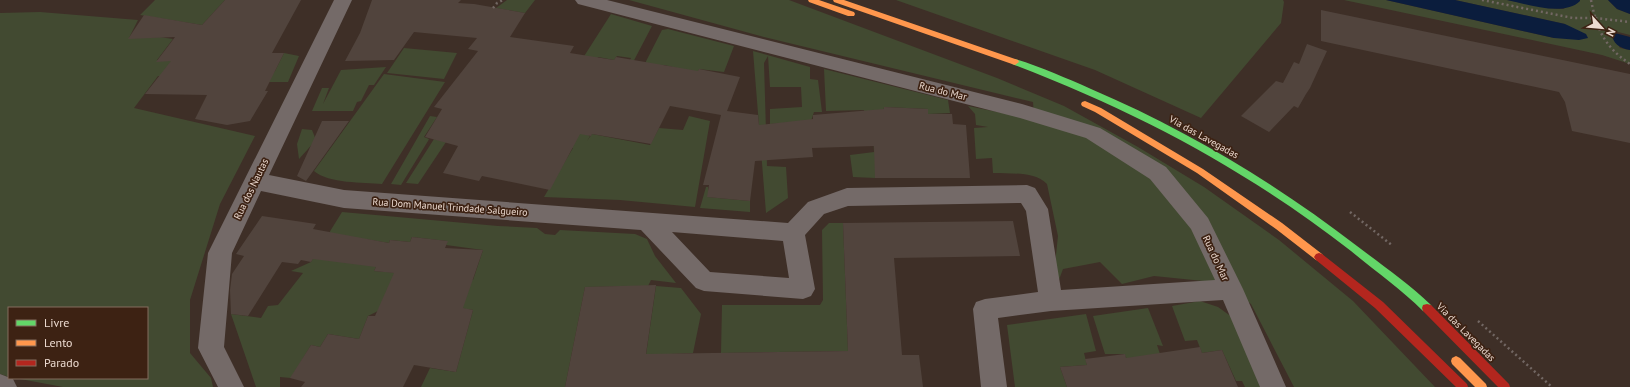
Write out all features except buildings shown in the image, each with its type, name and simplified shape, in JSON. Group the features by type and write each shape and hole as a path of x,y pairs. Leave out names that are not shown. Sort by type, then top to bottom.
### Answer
{"main road":[{"path":"812,0 887,27"},
{"name":"Via das Lavegadas","path":"837,0 1040,71 1119,104 1185,138 1254,178 1329,228 1420,301 1505,387"},
{"path":"1078,101 1098,110 1200,171 1279,226 1379,305 1463,387"},
{"path":"1149,141 1197,159 1211,167"},
{"path":"1448,354 1482,387"}],"street":[{"name":"Rua dos Nautas","path":"231,387 211,348 220,254 343,0"},
{"name":"Rua do Mar","path":"584,0 1022,111 1093,133 1158,173 1200,224 1231,289 1273,387"},
{"name":"Rua Dom Manuel Trindade Salgueiro","path":"255,181 344,199 525,213 647,220 793,233"},
{"path":"647,220 704,281 803,289 793,233 816,208 847,197 1027,194 1037,209 1051,301"},
{"path":"994,387 985,309 1051,301 1231,289"},
{"path":"0,386 4,387"}],"path":[{"path":"493,8 497,3 503,0"},
{"path":"1482,0 1573,18 1595,18 1630,22"},
{"path":"1591,0 1602,39 1607,47 1630,64"}],"green space":[{"path":"155,0 225,0 202,25 140,15"},
{"path":"507,0 535,0 525,13 496,8"},
{"path":"629,0 789,0 997,78 1064,106 1138,147 1204,187 1279,240 1353,301 1435,387 1294,387 1251,304 1223,283 1154,276 1122,284 1100,262 1063,269 1051,301 1058,236 1047,184 1036,177 1029,175 1015,173 993,173 992,158 976,159 974,128 988,127 976,125 975,114 968,106 1012,115 1034,115 1033,102 764,37"},
{"path":"896,0 1283,0 1284,2 1281,23 1201,118 1095,70"},
{"path":"1344,0 1386,0 1554,38 1565,24 1455,0 1507,0 1548,8 1563,9 1580,0 1608,0 1617,9 1630,14 1630,35 1614,31 1611,33 1620,48 1630,50 1630,64 1602,55"},
{"path":"40,12 138,20 129,38 160,37 173,39 157,60 196,61 190,77 158,76 134,108 255,136 220,204 190,300 190,353 211,378 213,387 63,387 20,379 148,379 148,307 8,307 8,377 0,374 0,13"},
{"path":"611,14 652,26 630,68 626,67 631,58 617,56 614,60 598,57 595,62 581,61"},
{"path":"668,29 734,46 724,72 699,69 698,73 664,65 639,75 662,30"},
{"path":"404,48 457,53 444,79 387,73"},
{"path":"753,51 810,67 810,79 818,80 822,112 814,112 811,121 770,124 770,109 802,107 801,87 770,87 768,56 764,63 767,166 786,167 788,198 766,213"},
{"path":"284,53 299,56 288,82 266,82 275,71"},
{"path":"386,67 374,85 369,85 361,101 357,102 353,111 312,111 322,88 329,88 323,104 341,70"},
{"path":"824,69 948,100 950,113 928,114 928,109 884,107 875,178 853,177 850,155 874,152 872,116 865,116 864,110 826,111"},
{"path":"384,74 445,82 382,184 337,180 320,175 314,171"},
{"path":"546,112 590,136 587,141 592,134 650,145 659,128 683,130 689,116 710,121 695,207 620,200 544,197 573,148 529,140"},
{"path":"430,116 437,117 424,137 429,139 428,141 401,185 391,184"},
{"path":"302,129 312,130 316,140 299,159 297,144"},
{"path":"434,139 446,142 418,184 406,183"},
{"path":"706,187 708,187 708,197 750,201 750,212 700,208"},
{"path":"342,212 537,228 545,234 555,235 560,230 635,234 647,239 655,256 676,283 651,280 648,286 585,287 565,387 421,387 430,368 456,372 473,310 445,306 458,279 473,280 483,250 446,245 447,241 412,237 410,242 390,240 389,243 365,239 376,267 374,271 399,273 378,311 368,316 359,339 328,334 320,347 311,345 291,378 280,377 280,387 256,387 231,314 261,318 268,306 278,305 303,273 291,271 311,262"},
{"path":"829,223 843,223 848,351 721,353 722,305 820,305 823,300 822,230"},
{"path":"656,286 681,288 701,314 693,353 646,355"},
{"path":"1200,301 1218,307 1232,317 1263,387 1245,387 1242,381 1236,381 1222,350 1202,353 1197,340 1185,341 1172,306"},
{"path":"1148,308 1163,346 1157,345 1161,357 1127,359 1124,354 1105,354 1093,316"},
{"path":"1086,314 1096,351 1084,353 1087,365 1060,367 1067,387 1015,387 1007,325"}],"water":[{"path":"1386,0 1455,0 1565,24 1586,34 1588,38 1579,40 1554,38"},
{"path":"1507,0 1580,1 1573,6 1555,9"},
{"path":"1608,0 1630,0 1630,14 1617,9"},
{"path":"1611,32 1630,37 1630,50 1617,45 1613,40"}],"traffic: fast":[{"path":"1015,62 1109,100 1199,145 1243,171 1326,227 1405,288 1427,308"}],"traffic: slow":[{"path":"812,0 851,14"},
{"path":"837,0 1015,62"},
{"path":"1085,104 1098,110 1200,171 1279,226 1319,257"},
{"path":"1456,361 1482,387"}],"traffic: jam":[{"path":"1319,257 1379,305 1463,387"},
{"path":"1427,308 1505,387"}]}
